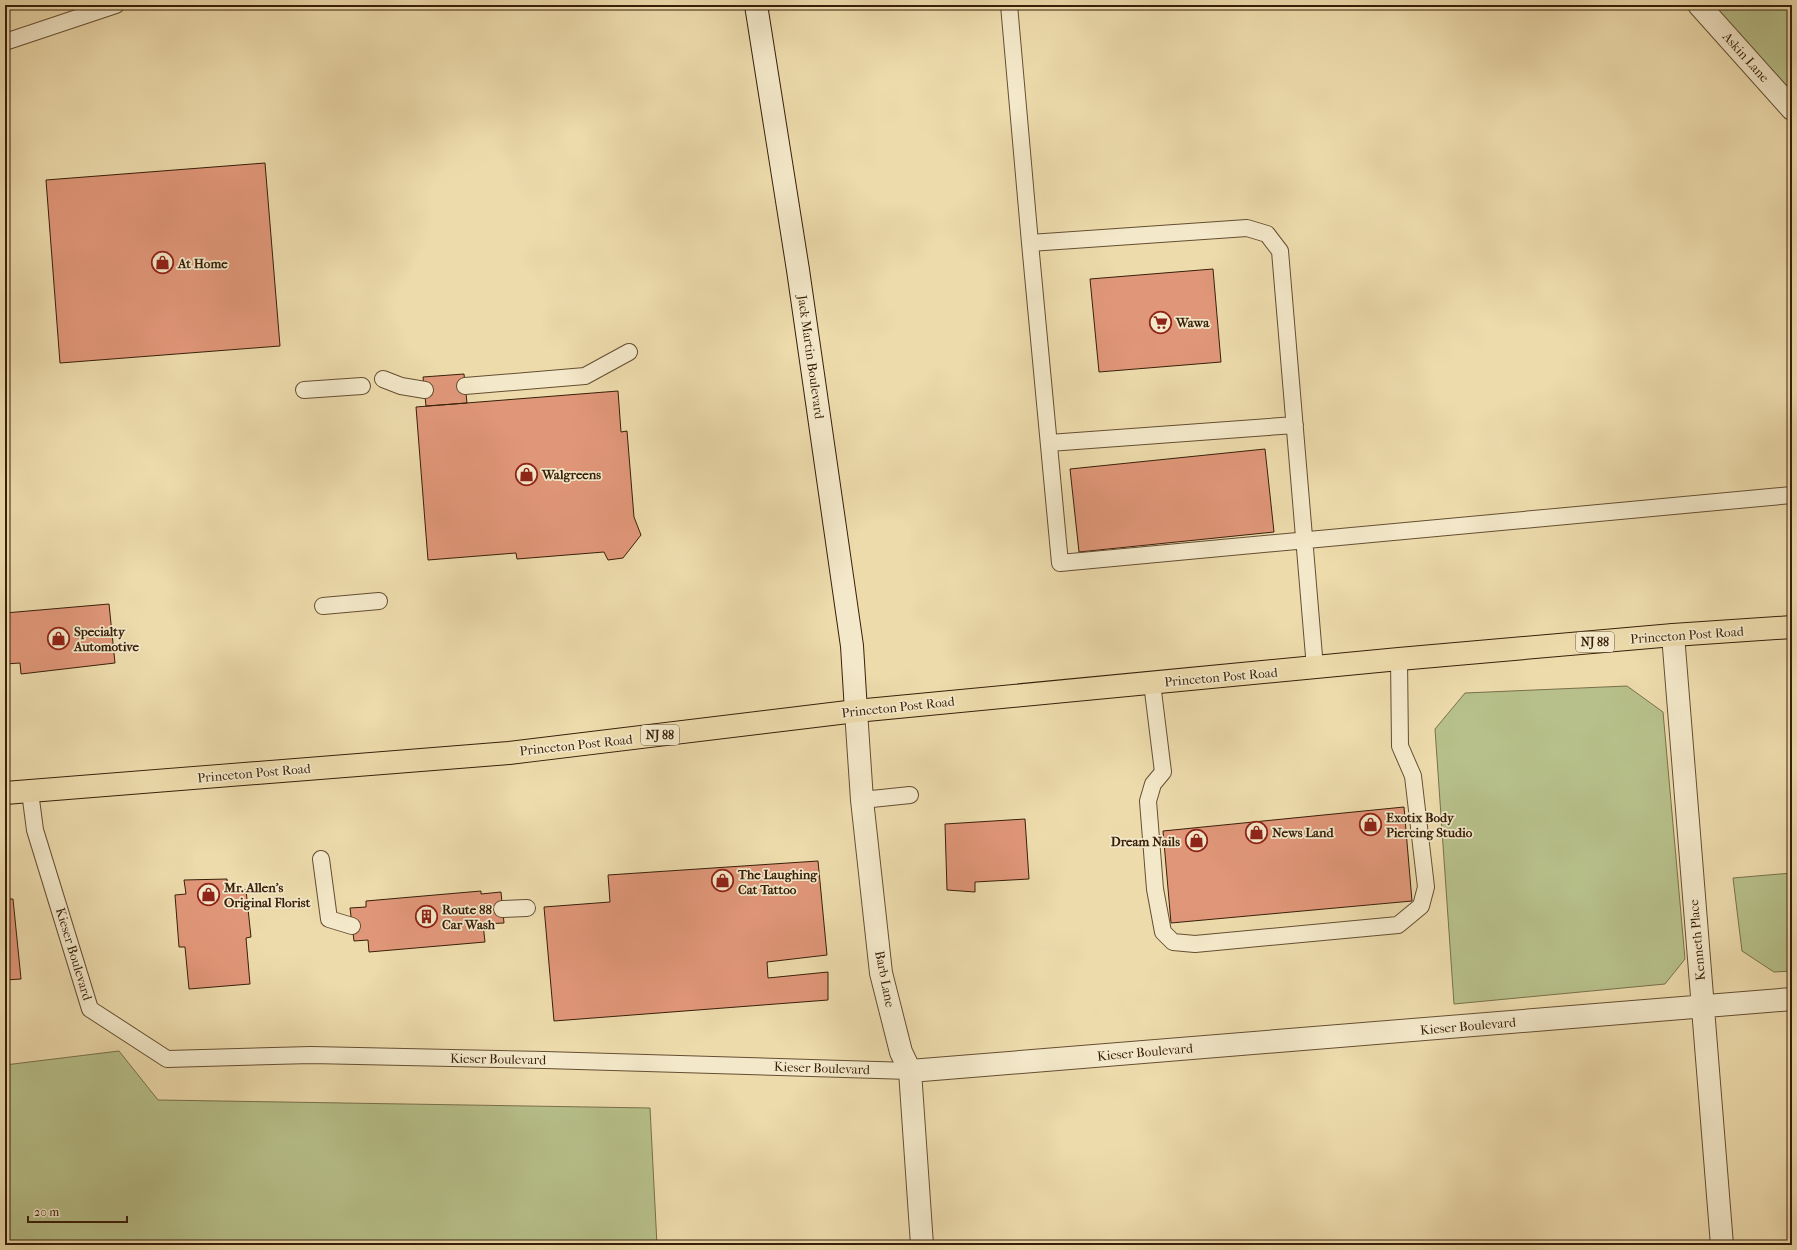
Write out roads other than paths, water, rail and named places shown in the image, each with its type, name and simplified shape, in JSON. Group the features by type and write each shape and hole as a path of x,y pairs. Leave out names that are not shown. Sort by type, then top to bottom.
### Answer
{"main road":[{"name":"Princeton Post Road","path":"5,794 509,753 856,711 1399,659 1673,635 1792,627"}],"street":[{"name":"Jack Martin Boulevard","path":"756,5 799,278 852,646 856,711"},
{"name":"Askin Lane","path":"1699,5 1792,109"},
{"name":"Kenneth Place","path":"1673,635 1722,1245"},
{"name":"Barb Lane","path":"856,711 862,800 881,973 901,1052 910,1071 922,1245"},
{"name":"Kieser Boulevard","path":"910,1071 1792,999"}],"lane":[{"path":"5,42 116,5"},
{"path":"1009,5 1060,563 1305,542 1792,495"},
{"path":"1030,243 1247,228 1267,234 1280,251 1315,668"},
{"path":"466,386 585,376 629,352"},
{"path":"383,378 401,386 425,390"},
{"path":"304,390 362,386"},
{"path":"1049,443 1295,425"},
{"path":"323,606 380,600"},
{"path":"1152,683 1163,772 1152,784 1148,801 1155,889 1163,932 1173,942 1195,944 1398,925 1421,906 1426,887 1413,776 1400,746 1399,659"},
{"name":"Kieser Boulevard","path":"30,792 35,830 90,1009 167,1059 327,1056 545,1060 910,1071"},
{"path":"862,800 910,795"},
{"path":"321,859 329,919 352,926"},
{"path":"502,909 527,908"}],"place":[{"name":"At Home","path":"163,263"},
{"name":"Wawa","path":"1160,322"},
{"name":"Walgreens","path":"526,474"},
{"name":"Specialty Automotive","path":"59,638"},
{"name":"Exotix Body Piercing Studio","path":"1371,824"},
{"name":"News Land","path":"1256,832"},
{"name":"Dream Nails","path":"1196,841"},
{"name":"The Laughing Cat Tattoo","path":"722,881"},
{"name":"Mr. Allen's Original Florist","path":"208,894"},
{"name":"Route 88 Car Wash","path":"427,916"}]}
